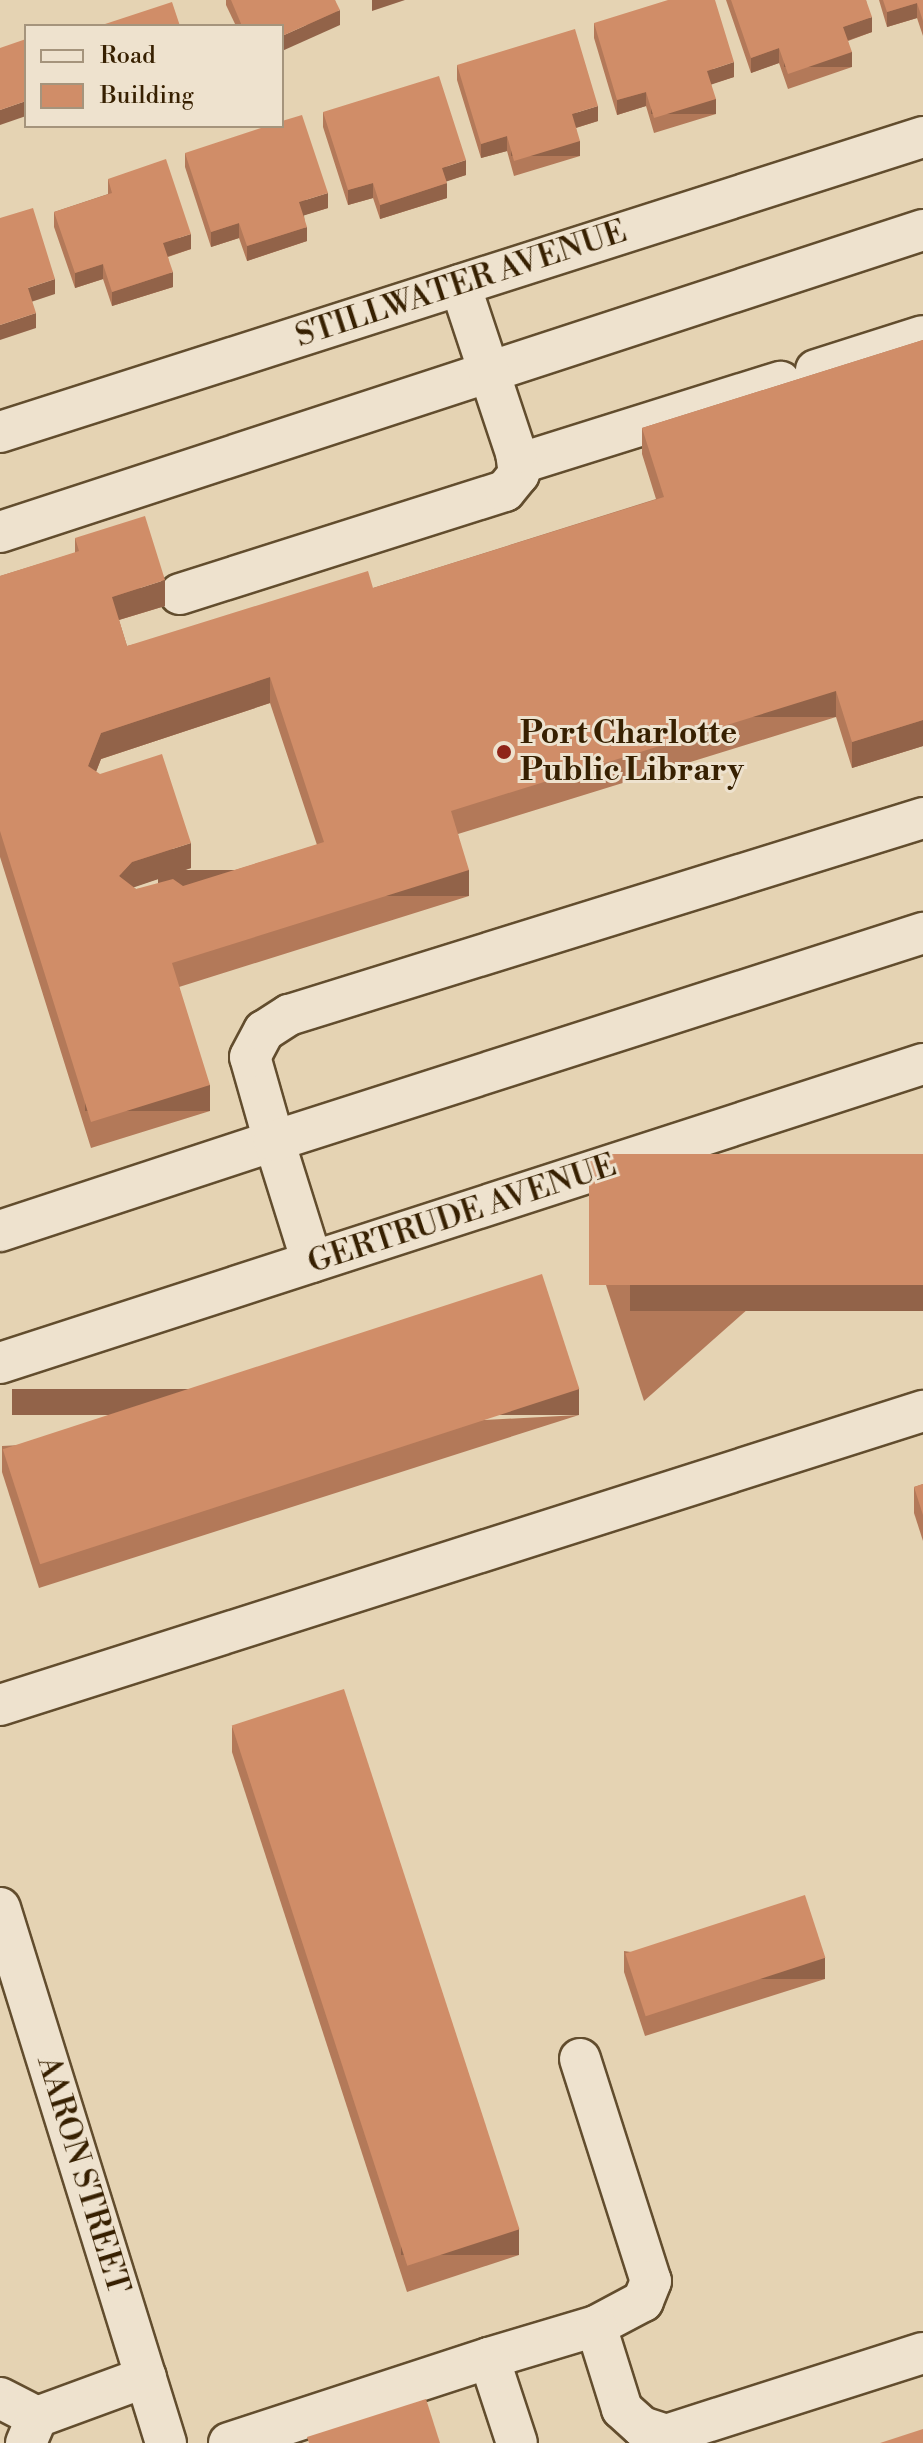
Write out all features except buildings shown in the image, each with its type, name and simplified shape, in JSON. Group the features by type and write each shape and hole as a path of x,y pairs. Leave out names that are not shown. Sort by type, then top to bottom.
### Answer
{"street":[{"name":"STILLWATER AVENUE","path":"0,432 923,137"},
{"path":"0,532 923,230"},
{"path":"180,594 505,491 519,474 518,464 460,285"},
{"path":"518,464 923,336"},
{"path":"312,1262 250,1057 264,1031 289,1015 923,818"},
{"path":"0,1231 923,933"},
{"name":"GERTRUDE AVENUE","path":"0,1363 923,1064"},
{"path":"0,1705 923,1411"},
{"name":"AARON STREET","path":"1,1916 166,2443"},
{"path":"229,2443 596,2326 643,2301 651,2281 580,2059"},
{"path":"596,2326 622,2409 642,2427 666,2435 923,2353"},
{"path":"489,2358 517,2443"},
{"path":"0,2398 32,2430 146,2377"}],"place":[{"name":"Port Charlotte Public Library","path":"504,752"}]}
